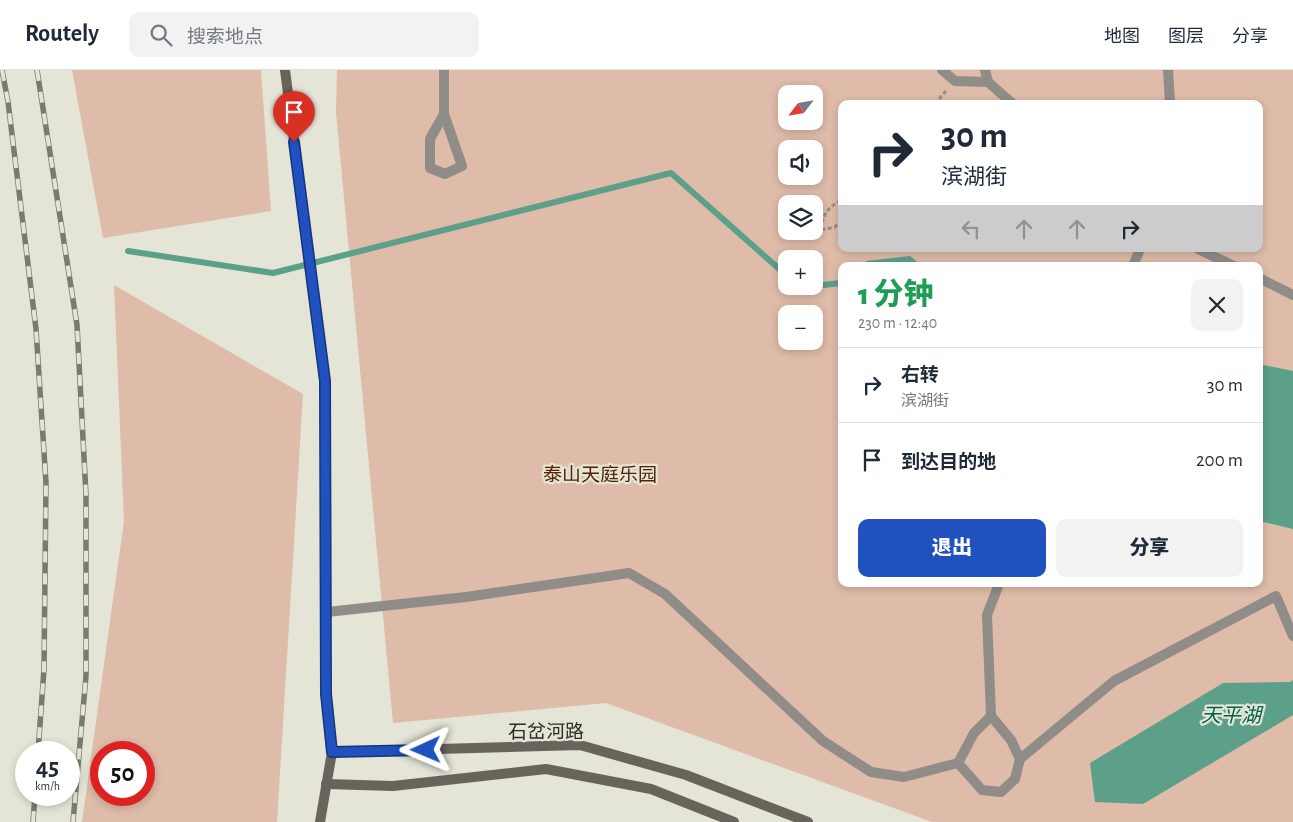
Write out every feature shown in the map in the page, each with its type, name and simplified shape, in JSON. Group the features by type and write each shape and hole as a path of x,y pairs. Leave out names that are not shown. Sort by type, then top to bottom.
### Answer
{"main road":[{"path":"285,70 325,381 326,694 332,752 320,822"},
{"name":"石岔河路","path":"332,752 580,745 686,775 808,822"},
{"name":"石岔河路","path":"326,784 393,786 546,769 650,788 734,822"}],"street":[{"path":"444,70 444,114 462,166 445,174 430,168 430,139 444,114"},
{"path":"942,70 955,81 988,82"},
{"path":"985,70 988,82 1008,100"},
{"path":"1168,70 1170,100"},
{"path":"1204,252 1226,262"},
{"path":"1263,280 1293,295"},
{"path":"327,612 466,597 630,573 665,594 823,741 871,772 904,777 958,763 974,733 991,716"},
{"path":"998,587 987,615 991,716 1011,740 1020,759"},
{"path":"958,763 982,790 1001,792 1015,779 1020,759 1114,681 1276,596 1293,636"}],"path":[{"path":"838,202 822,217 820,230 835,227 838,224"}],"green space":[{"path":"72,70 261,70 271,211 103,238"},
{"name":"泰山天庭乐园","path":"337,70 1293,70 1293,822 932,822 606,703 393,723 336,112"},
{"path":"114,285 303,394 277,822 82,822 90,765 90,806 155,806 155,741 93,741 124,521"}],"water":[{"path":"910,256 917,262 866,262"},
{"path":"1263,365 1293,371 1293,529 1263,522"},
{"name":"天平湖","path":"1293,680 1293,715 1143,804 1095,802 1090,763 1223,683 1290,682"}],"waterway":[{"path":"128,251 273,273 671,173 778,268"},
{"path":"823,285 838,283"}],"railway":[{"path":"2,70 8,102 36,329 46,483 44,669 39,741"},
{"path":"37,70 77,325 86,495 86,676 73,822"},
{"path":"33,822 34,806"}],"route":[{"path":"294,142 325,381 326,694 332,752 426,750"}]}
